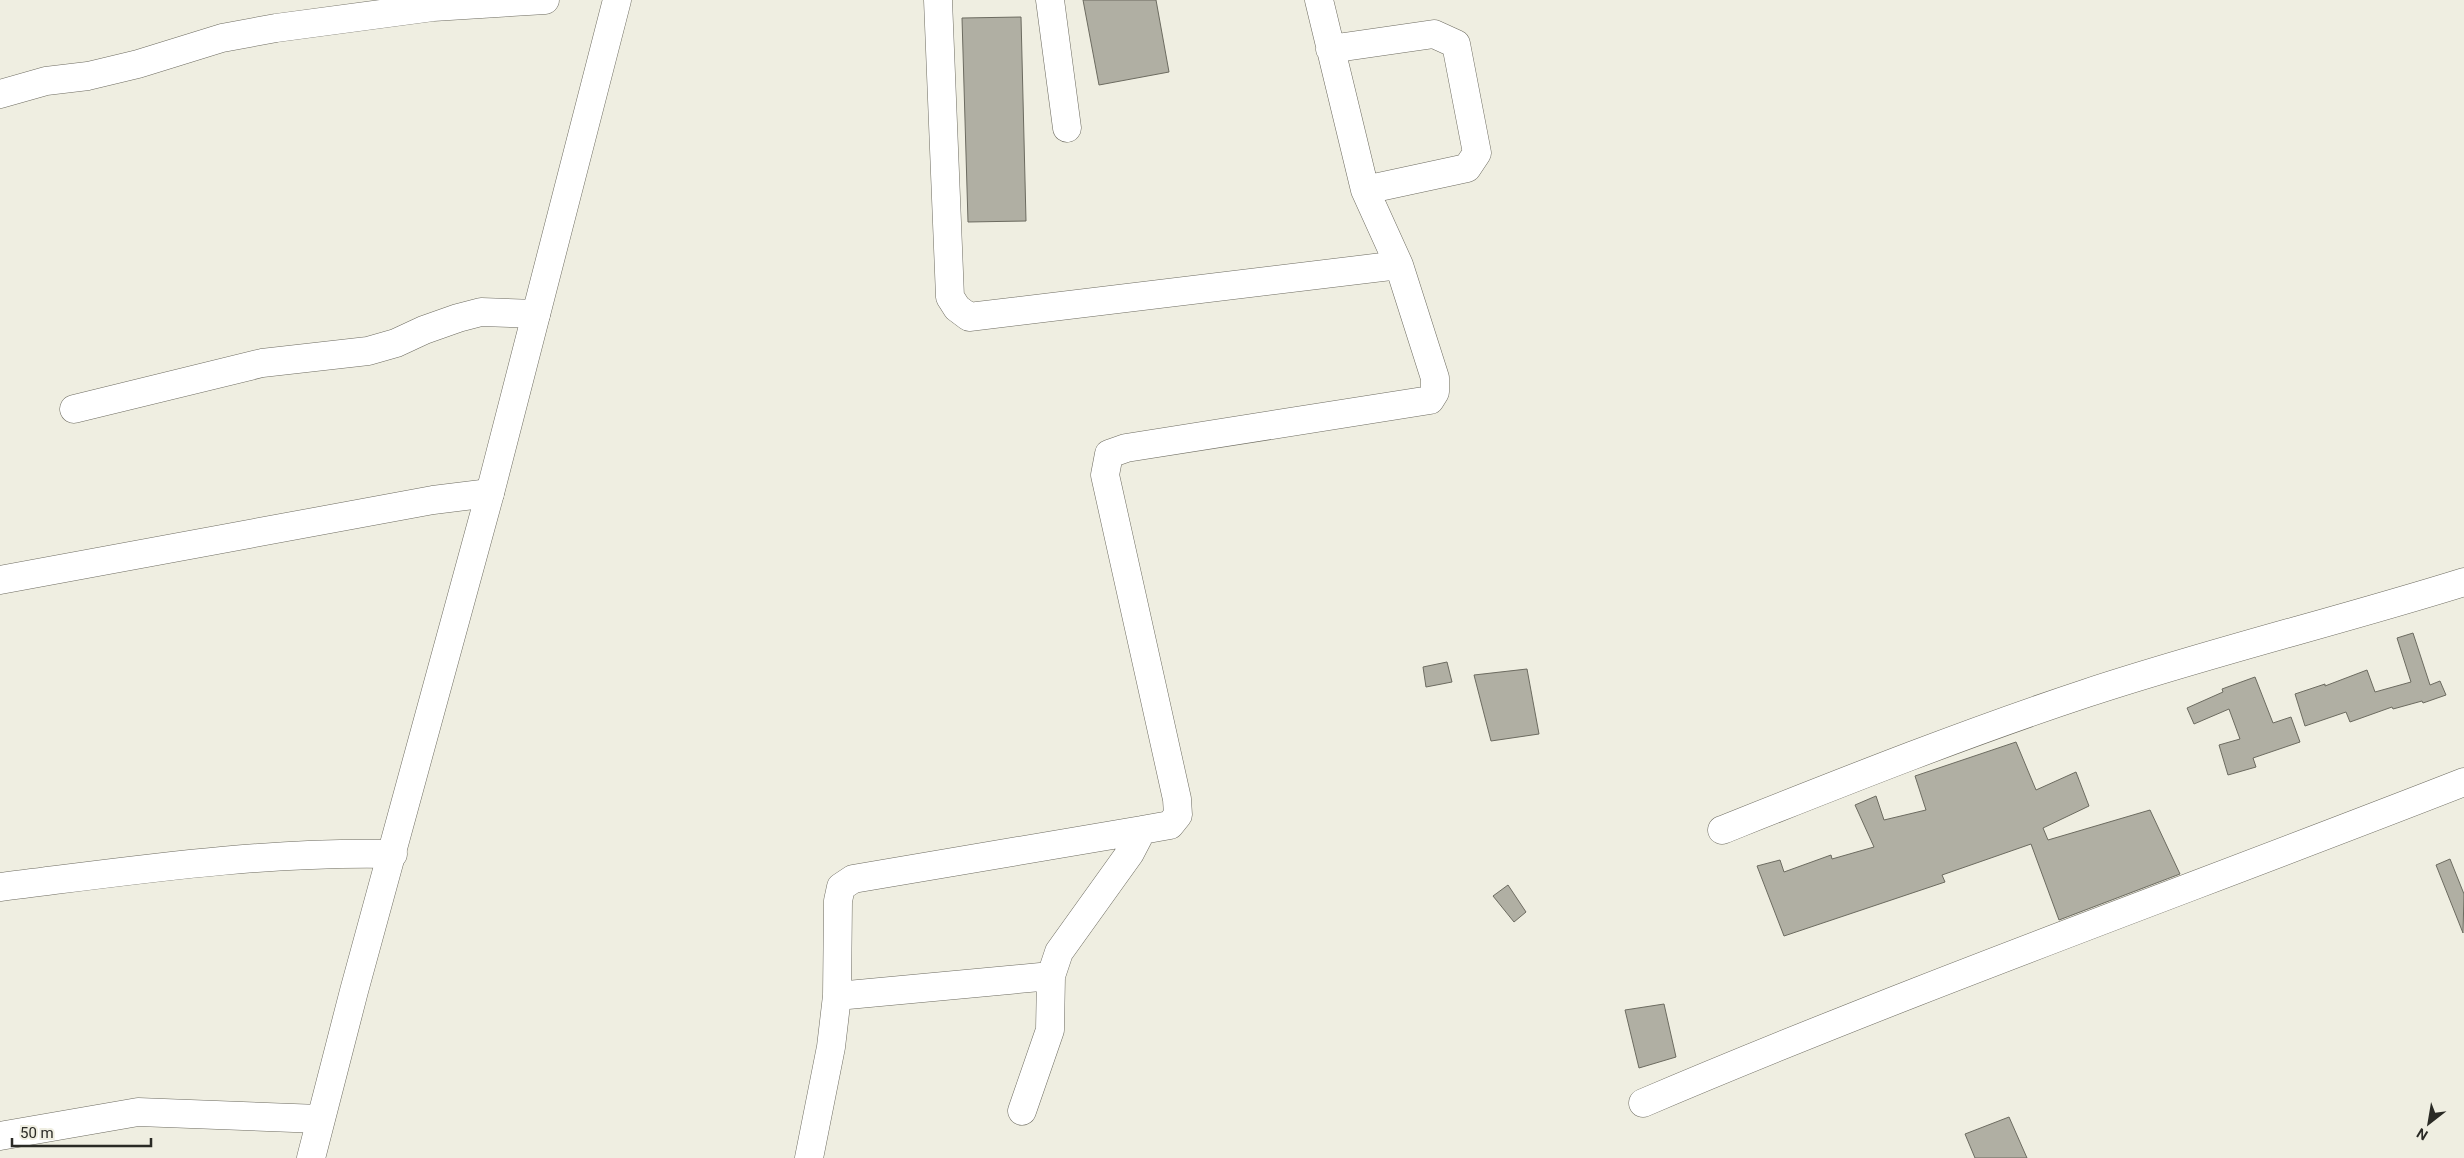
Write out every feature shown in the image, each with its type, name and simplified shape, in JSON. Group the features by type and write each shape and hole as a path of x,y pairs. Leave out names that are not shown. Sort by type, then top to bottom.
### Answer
{"street":[{"path":"0,94 46,81 96,74 138,64 222,38 276,28 433,7 546,0"},
{"path":"311,1158 490,493 618,0"},
{"path":"938,0 950,297 957,308 969,317 1400,265"},
{"path":"1050,0 1067,128"},
{"path":"809,1158 831,1047 837,996 838,901 841,887 853,879 1170,825 1178,815 1177,799 1105,475 1109,454 1126,448 1430,400 1435,392 1435,378 1400,265 1365,190 1319,0"},
{"path":"1330,49 1434,34 1456,44 1477,154 1467,168 1365,190"},
{"path":"74,409 262,363 368,351 396,343 424,330 458,318 481,312 536,314"},
{"path":"0,580 433,500 490,493"},
{"path":"1722,830 1928,748 2087,693 2258,640 2348,618 2464,582"},
{"path":"1642,1102 1807,1033 2256,864 2464,782"},
{"path":"1022,1111 1050,1030 1051,976 1059,952 1130,853 1142,830"},
{"path":"0,887 201,863 340,853 393,854"},
{"path":"837,996 1051,976"},
{"path":"0,1136 138,1112 320,1119"}],"building":[{"path":"1083,0 1156,0 1169,72 1099,85"},
{"path":"1021,17 1026,221 968,222 962,18"},
{"path":"2413,633 2430,685 2440,681 2446,695 2423,703 2422,701 2393,709 2392,707 2350,722 2346,712 2305,726 2295,694 2325,684 2325,686 2367,670 2375,692 2411,682 2397,638"},
{"path":"1447,662 1452,682 1426,687 1423,667"},
{"path":"1527,669 1539,734 1491,741 1474,675"},
{"path":"2255,677 2273,723 2291,717 2300,742 2253,758 2256,767 2228,775 2219,745 2240,739 2229,709 2194,724 2187,708 2223,692 2222,689"},
{"path":"2016,742 2036,790 2076,772 2089,806 2043,828 2048,840 2150,810 2180,874 2059,920 2031,844 1942,875 1945,882 1784,936 1757,866 1780,860 1784,872 1831,855 1832,859 1874,847 1855,805 1876,796 1884,820 1926,810 1915,776"},
{"path":"2450,859 2464,894 2463,933 2436,865"},
{"path":"1508,885 1526,912 1514,922 1493,896"},
{"path":"1664,1004 1676,1057 1639,1068 1625,1010"},
{"path":"2009,1117 2027,1158 1975,1158 1965,1134"}]}
